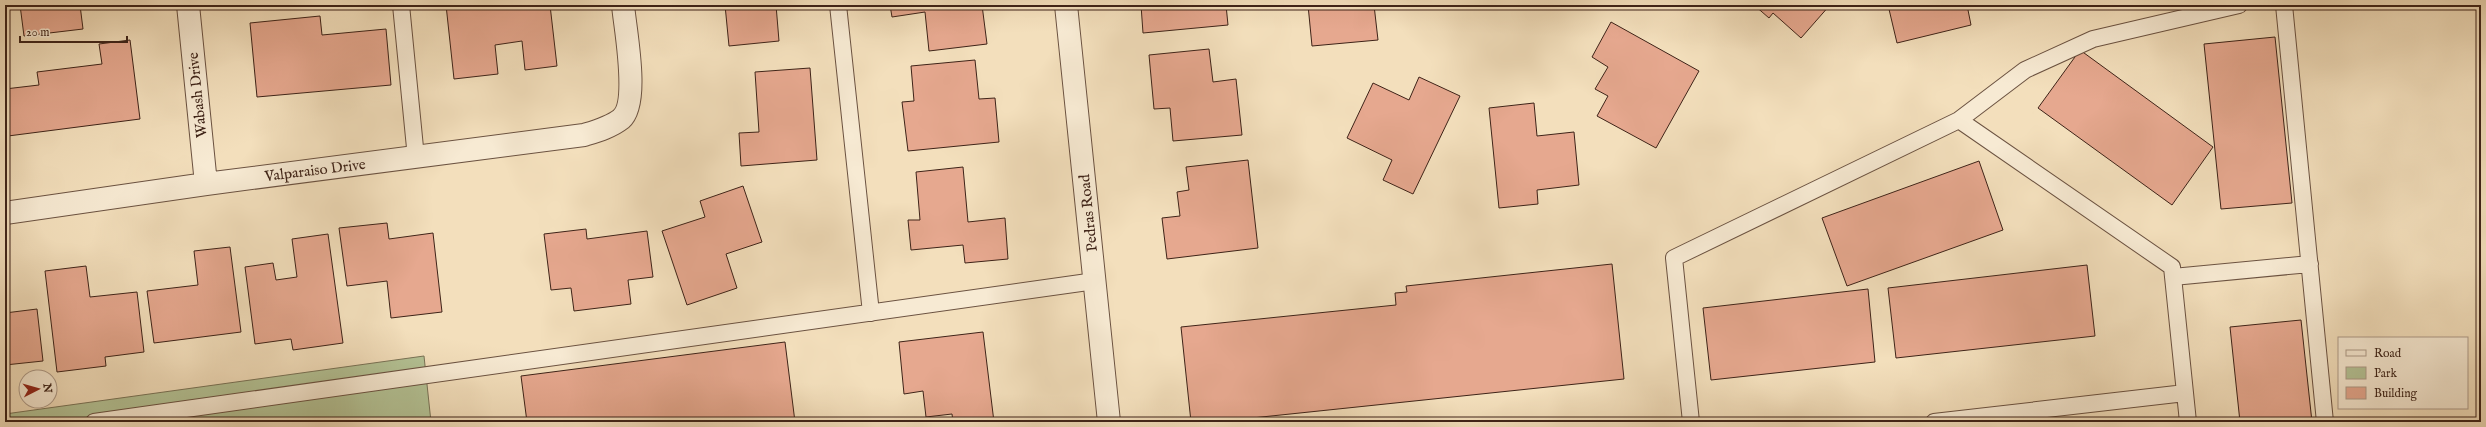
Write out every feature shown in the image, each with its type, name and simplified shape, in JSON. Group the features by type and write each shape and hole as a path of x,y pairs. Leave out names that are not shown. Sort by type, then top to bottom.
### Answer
{"street":[{"name":"Wabash Drive","path":"188,5 206,184"},
{"name":"Valparaiso Drive","path":"5,213 206,184 416,158 584,135 606,128 622,118 629,102 631,82 623,5"},
{"name":"Pedras Road","path":"1066,5 1109,422"}],"lane":[{"path":"401,5 416,158"},
{"path":"838,5 871,313"},
{"path":"1691,422 1674,258 1959,120 2025,70 2093,39 2239,5"},
{"path":"2284,5 2325,422"},
{"path":"1959,120 2172,267 2188,422"},
{"path":"2173,277 2310,264"},
{"path":"94,422 1094,281"},
{"path":"1934,422 2185,394"}],"green space":[{"path":"424,356 431,422 5,422 5,414 41,409 58,409 58,407"}],"building":[{"path":"20,5 80,5 83,29 24,36"},
{"path":"446,5 550,5 557,66 525,70 522,41 495,45 498,74 454,79"},
{"path":"725,5 776,5 779,41 729,46"},
{"path":"890,5 982,5 987,44 929,51 925,12 892,17"},
{"path":"1141,5 1226,5 1228,25 1143,33"},
{"path":"1308,5 1374,5 1378,40 1312,46"},
{"path":"1754,5 1830,5 1801,38 1773,13 1769,18"},
{"path":"1888,5 1967,5 1971,25 1897,43"},
{"path":"320,16 322,35 386,29 391,85 257,97 250,23"},
{"path":"1611,22 1699,71 1656,148 1597,116 1608,96 1595,89 1608,67 1592,57"},
{"path":"2275,37 2292,203 2221,209 2204,44"},
{"path":"130,40 140,119 8,136 5,89 39,85 37,72 102,64 99,44"},
{"path":"1209,49 1213,82 1236,79 1242,135 1173,141 1170,108 1154,109 1149,55"},
{"path":"2080,50 2213,147 2172,205 2038,108"},
{"path":"975,60 979,99 995,98 999,142 908,151 902,102 914,101 911,66"},
{"path":"810,68 817,160 741,166 739,133 759,132 755,72"},
{"path":"1419,77 1460,96 1413,194 1383,180 1392,160 1347,138 1373,83 1409,100"},
{"path":"1534,103 1537,136 1574,132 1579,185 1537,190 1538,204 1499,208 1489,108"},
{"path":"1248,160 1258,248 1167,259 1162,218 1180,216 1177,192 1189,190 1186,167"},
{"path":"1979,161 2003,230 1847,286 1822,218"},
{"path":"963,167 968,222 1005,218 1008,259 965,263 963,245 911,250 908,220 920,220 916,172"},
{"path":"743,186 762,242 726,254 737,288 687,305 662,231 705,217 700,201"},
{"path":"387,223 389,239 433,233 442,312 391,318 387,281 347,286 339,228"},
{"path":"586,229 587,239 647,231 653,277 628,280 631,304 574,311 571,288 551,290 544,234"},
{"path":"328,234 343,343 293,350 291,339 255,344 245,267 273,263 276,280 297,277 292,239"},
{"path":"230,247 241,332 154,343 147,291 198,285 194,251"},
{"path":"1612,264 1624,379 1214,422 1191,422 1181,327 1396,305 1395,293 1407,292 1406,286"},
{"path":"2087,265 2095,336 1896,358 1888,288"},
{"path":"86,266 90,297 137,292 144,352 105,357 106,366 58,372 45,271"},
{"path":"1868,289 1875,362 1711,380 1703,308"},
{"path":"37,309 43,361 5,365 5,313"},
{"path":"2301,320 2312,422 2240,422 2230,327"},
{"path":"983,332 994,422 953,422 952,414 926,417 923,391 904,394 899,342"},
{"path":"785,342 795,422 527,422 521,376"}]}
